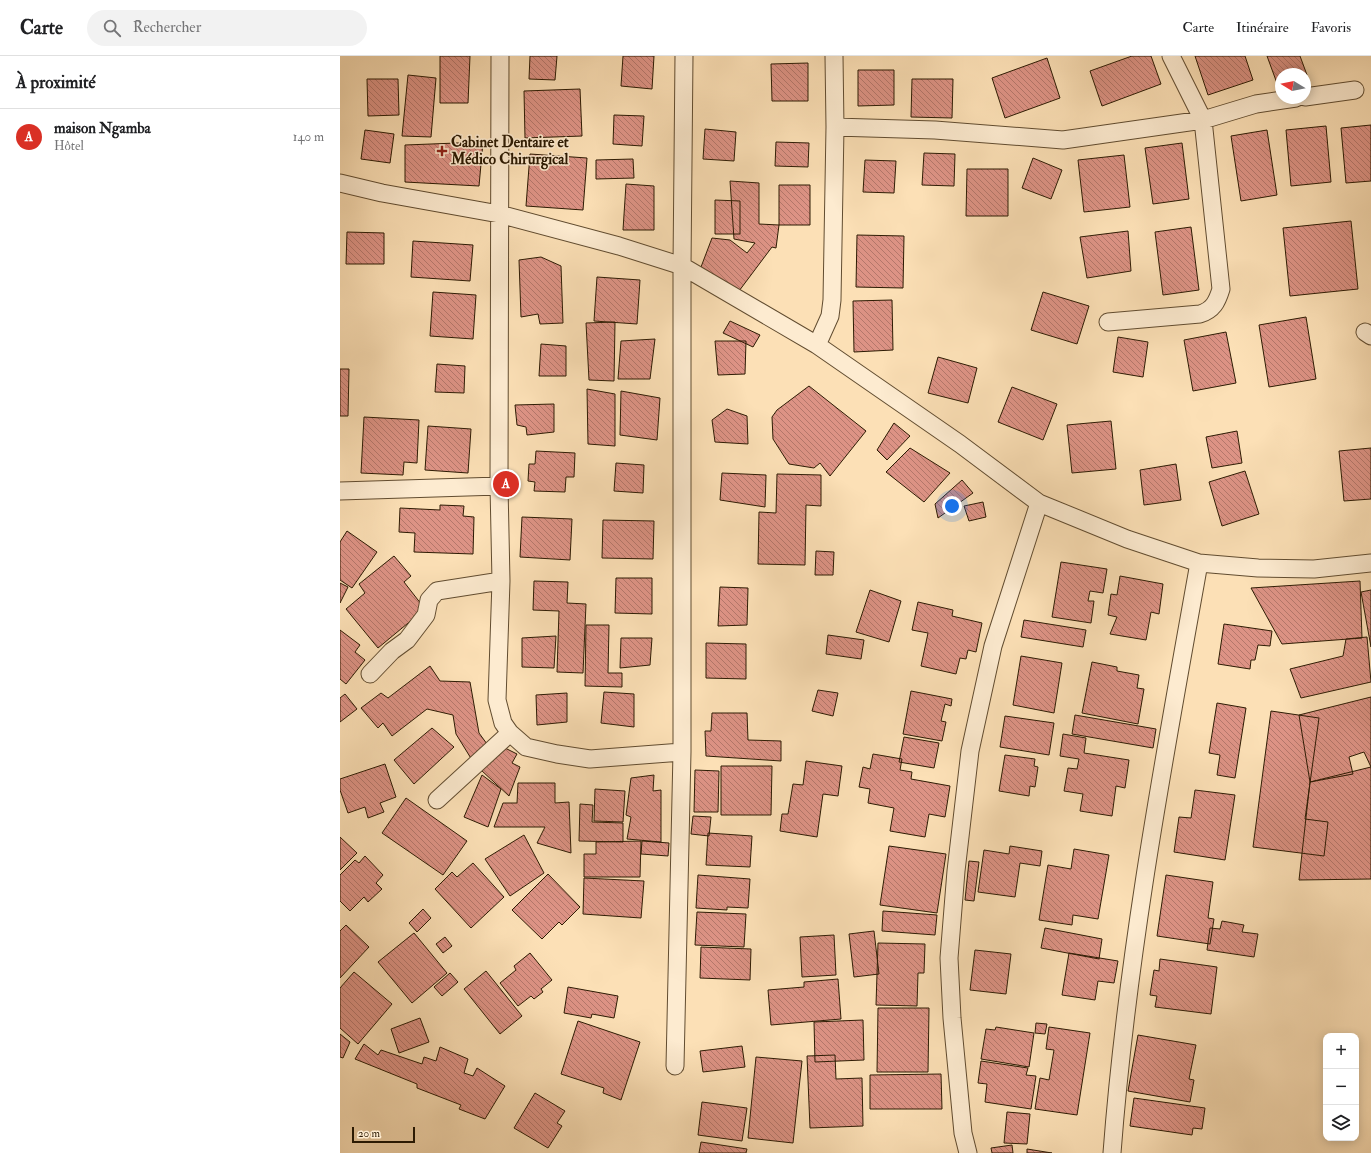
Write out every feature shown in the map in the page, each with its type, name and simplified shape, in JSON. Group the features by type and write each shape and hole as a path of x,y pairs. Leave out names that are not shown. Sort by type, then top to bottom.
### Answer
{"street":[{"path":"500,56 499,486 501,580 497,700 503,722 510,733 526,747 590,759 682,752"},
{"path":"675,1066 682,752 682,266 684,56"},
{"path":"817,345 830,316 832,300 835,127 834,56"},
{"path":"1108,322 1200,314 1209,311 1218,300 1221,289 1220,265 1203,120 1171,56"},
{"path":"1311,96 1355,90"},
{"path":"835,127 935,130 1063,140 1203,120 1256,104 1275,101"},
{"path":"340,183 382,193 499,214 619,246 682,266 817,345 960,444 1039,503 1127,539 1199,563 1258,568 1314,569 1371,562"},
{"path":"340,491 499,486"},
{"path":"968,1153 963,1133 952,1018 949,958 957,863 970,751 993,646 1039,503"},
{"path":"1112,1153 1117,1087 1137,930 1152,832 1199,563"},
{"path":"370,674 392,651 407,640 426,615 429,600 437,591 501,580"},
{"path":"437,800 510,733"}],"building":[{"path":"440,56 470,56 468,103 440,103"},
{"path":"530,56 557,56 555,80 529,79"},
{"path":"623,56 654,56 652,89 621,86"},
{"path":"1132,56 1151,56 1161,84 1102,106 1090,71"},
{"path":"1195,56 1245,56 1253,80 1208,95"},
{"path":"1267,56 1300,56 1304,68 1275,68 1275,78"},
{"path":"1047,58 1060,98 1005,118 992,78"},
{"path":"808,63 808,101 772,101 771,64"},
{"path":"858,70 894,70 894,105 858,106"},
{"path":"408,75 436,78 431,137 402,136"},
{"path":"367,79 398,79 399,115 368,116"},
{"path":"912,79 953,79 952,118 911,117"},
{"path":"580,89 582,136 525,138 524,91"},
{"path":"614,115 644,116 642,146 613,144"},
{"path":"1371,125 1371,181 1346,183 1341,128"},
{"path":"1326,126 1331,182 1291,186 1286,130"},
{"path":"705,129 736,132 734,161 703,159"},
{"path":"365,130 394,134 390,163 361,159"},
{"path":"1267,130 1277,195 1241,201 1231,136"},
{"path":"483,142 479,186 405,182 405,145"},
{"path":"776,142 809,143 808,167 775,166"},
{"path":"1182,143 1189,199 1153,204 1145,148"},
{"path":"924,153 955,154 954,186 922,185"},
{"path":"530,154 587,158 583,210 526,206"},
{"path":"1124,155 1130,207 1084,212 1078,160"},
{"path":"1033,158 1062,170 1051,199 1022,188"},
{"path":"633,159 634,178 596,179 596,160"},
{"path":"865,160 896,161 894,193 863,192"},
{"path":"967,169 1008,169 1008,216 966,216"},
{"path":"730,181 759,183 759,224 779,225 776,248 772,247 739,291 701,267 712,238 730,240 747,253 755,243 734,239"},
{"path":"626,184 654,186 654,230 623,230"},
{"path":"779,185 810,185 810,225 779,225"},
{"path":"715,200 740,201 740,234 715,234"},
{"path":"1351,221 1358,289 1290,296 1283,228"},
{"path":"1191,227 1199,290 1163,295 1155,232"},
{"path":"1128,231 1131,271 1087,278 1080,237"},
{"path":"347,232 384,233 384,264 346,264"},
{"path":"857,235 904,236 903,288 856,287"},
{"path":"413,241 473,245 470,281 411,277"},
{"path":"541,257 561,266 563,323 540,324 538,314 521,317 519,260"},
{"path":"597,277 640,280 637,324 594,321"},
{"path":"433,292 476,295 473,339 430,336"},
{"path":"1043,292 1089,306 1077,344 1031,330"},
{"path":"892,300 893,350 854,352 853,301"},
{"path":"1306,317 1316,379 1269,387 1259,325"},
{"path":"730,321 760,335 753,347 723,333"},
{"path":"615,322 614,381 589,380 586,323"},
{"path":"1226,332 1236,383 1193,391 1184,340"},
{"path":"1118,337 1148,342 1143,377 1113,372"},
{"path":"655,339 650,379 618,379 621,341"},
{"path":"715,341 746,341 745,374 718,375"},
{"path":"541,344 566,346 566,376 539,376"},
{"path":"938,357 977,368 968,403 928,393"},
{"path":"437,364 465,366 464,393 435,392"},
{"path":"340,369 349,369 348,416 340,416"},
{"path":"809,386 866,431 830,476 820,463 814,468 789,464 773,439 772,417 777,410"},
{"path":"1012,387 1057,404 1043,440 998,422"},
{"path":"587,389 615,394 615,446 588,444"},
{"path":"621,391 660,398 657,440 620,435"},
{"path":"554,404 554,432 527,435 526,427 517,425 515,405"},
{"path":"727,409 747,416 748,444 715,442 712,420"},
{"path":"364,417 419,420 417,463 404,462 403,475 361,473"},
{"path":"1111,421 1116,469 1072,473 1067,425"},
{"path":"894,423 910,436 887,460 877,450"},
{"path":"428,426 471,429 468,473 425,470"},
{"path":"1237,431 1242,463 1212,468 1206,437"},
{"path":"910,448 950,473 924,502 886,472"},
{"path":"1371,448 1371,499 1344,501 1339,451"},
{"path":"536,451 575,453 574,477 566,477 565,492 534,491 535,482 528,481 529,464 535,464"},
{"path":"616,463 644,465 643,493 614,491"},
{"path":"1176,464 1181,500 1144,505 1140,470"},
{"path":"1245,471 1259,514 1222,526 1209,482"},
{"path":"722,473 766,475 765,507 720,500"},
{"path":"777,474 821,475 821,506 806,505 805,565 758,564 759,512 776,513"},
{"path":"962,480 973,493 938,518 935,504"},
{"path":"983,502 986,517 969,521 964,506"},
{"path":"440,505 464,506 463,516 474,517 473,554 414,552 415,533 399,532 400,508 440,510"},
{"path":"522,517 572,519 570,560 520,557"},
{"path":"603,520 654,521 653,559 602,558"},
{"path":"347,531 377,552 352,588 340,580 340,542"},
{"path":"816,551 834,552 833,575 815,575"},
{"path":"394,556 411,576 404,582 425,609 378,648 346,609 365,593 359,584"},
{"path":"1061,562 1107,569 1103,593 1090,591 1088,601 1094,601 1091,623 1052,617"},
{"path":"1120,576 1163,584 1159,614 1151,612 1146,640 1110,634 1117,617 1108,615 1111,594 1117,595"},
{"path":"616,578 652,578 652,614 615,613"},
{"path":"534,581 568,582 567,603 586,604 583,673 557,672 559,611 533,610"},
{"path":"1360,581 1362,638 1282,644 1251,588"},
{"path":"340,583 348,587 340,603"},
{"path":"720,587 748,588 747,625 718,626"},
{"path":"870,590 901,601 889,642 856,632"},
{"path":"1371,590 1371,647 1361,592"},
{"path":"918,602 953,610 952,616 982,623 976,652 968,650 966,659 960,658 956,674 921,666 928,633 912,630"},
{"path":"1024,620 1086,630 1083,647 1021,637"},
{"path":"1224,624 1272,631 1270,646 1258,645 1255,660 1251,660 1250,669 1218,664"},
{"path":"586,625 609,625 608,673 622,673 622,687 585,686"},
{"path":"340,630 360,645 355,652 365,660 346,684 340,679"},
{"path":"828,635 864,640 861,659 826,654"},
{"path":"556,636 554,668 522,667 522,638"},
{"path":"1367,637 1371,682 1301,698 1290,669 1343,656 1346,639"},
{"path":"621,638 652,638 650,665 620,668"},
{"path":"706,643 746,644 746,679 706,678"},
{"path":"1021,656 1062,663 1054,713 1013,705"},
{"path":"1092,662 1117,667 1117,671 1139,675 1137,688 1144,689 1138,724 1082,713"},
{"path":"430,666 440,681 470,682 479,733 487,744 472,760 456,734 453,715 427,709 392,736 383,723 378,728 361,708 381,693 388,698"},
{"path":"818,690 838,693 833,716 812,711"},
{"path":"911,691 952,699 951,706 945,704 941,721 946,722 942,741 903,734"},
{"path":"604,692 634,694 634,727 601,723"},
{"path":"567,693 567,722 537,725 536,695"},
{"path":"345,694 357,709 340,722 340,698"},
{"path":"1371,697 1371,767 1364,752 1349,757 1353,774 1310,782 1299,715"},
{"path":"1217,703 1246,708 1235,778 1217,775 1220,755 1209,753"},
{"path":"1271,711 1319,718 1305,819 1328,822 1324,856 1253,847"},
{"path":"712,713 747,713 748,740 781,741 781,761 706,756 705,731 711,731"},
{"path":"1075,715 1156,729 1153,748 1072,734"},
{"path":"1005,716 1054,723 1049,755 1000,747"},
{"path":"432,728 454,747 414,784 394,760"},
{"path":"1063,734 1086,738 1084,753 1129,760 1125,788 1116,786 1112,816 1080,811 1083,794 1064,791 1068,768 1077,769 1079,759 1060,756"},
{"path":"904,737 939,743 934,768 899,762"},
{"path":"501,746 517,754 512,763 520,767 509,796 481,770"},
{"path":"873,754 902,759 900,770 912,772 911,779 950,786 945,817 929,814 925,837 890,831 894,808 868,803 870,789 859,787 863,767 870,769"},
{"path":"1005,755 1035,759 1034,766 1038,767 1035,787 1030,786 1029,796 999,791"},
{"path":"806,761 842,766 838,796 823,794 817,837 780,831 782,814 788,814 793,784 803,785"},
{"path":"385,764 396,797 380,803 384,812 368,818 365,807 348,813 340,790 340,779"},
{"path":"721,766 772,766 771,815 721,815"},
{"path":"1371,767 1371,879 1299,880 1310,782"},
{"path":"695,770 719,771 718,812 694,812"},
{"path":"482,775 501,789 488,827 464,817"},
{"path":"654,775 653,791 661,790 661,842 627,839 631,817 626,815 631,778"},
{"path":"518,783 555,783 555,803 569,802 571,853 537,843 545,827 494,827 503,803 517,803"},
{"path":"595,789 625,791 623,822 594,821"},
{"path":"1195,790 1235,795 1225,860 1174,852 1179,817 1191,818"},
{"path":"406,798 467,841 443,875 382,833"},
{"path":"580,804 593,805 592,822 623,823 623,842 579,841"},
{"path":"693,816 711,817 709,836 691,834"},
{"path":"708,833 752,836 750,867 706,865"},
{"path":"524,835 544,873 510,896 485,859"},
{"path":"340,837 357,853 340,870"},
{"path":"641,841 640,877 584,877 584,854 596,854 596,842"},
{"path":"642,841 669,843 668,856 641,854"},
{"path":"889,846 946,854 937,913 880,905"},
{"path":"1010,846 1042,851 1040,866 1020,863 1015,897 978,892 984,850 1009,854"},
{"path":"1074,849 1109,855 1098,919 1073,915 1072,925 1039,920 1048,865 1071,869"},
{"path":"365,856 383,875 376,883 382,889 368,902 364,897 350,911 340,901 340,875 355,860 359,863"},
{"path":"969,861 979,862 974,901 965,900"},
{"path":"473,863 504,897 471,928 435,889 452,872 457,877"},
{"path":"548,874 580,907 562,925 559,922 542,939 512,910"},
{"path":"698,875 750,879 748,908 727,907 727,910 696,908"},
{"path":"1166,875 1213,882 1208,918 1214,919 1210,944 1157,936"},
{"path":"584,878 644,881 641,918 583,914"},
{"path":"423,909 431,918 417,932 409,923"},
{"path":"883,911 937,915 935,935 882,931"},
{"path":"697,912 746,914 744,947 695,945"},
{"path":"1222,921 1244,925 1242,932 1258,934 1254,957 1207,950 1210,928 1220,929"},
{"path":"346,925 369,947 340,978 340,931"},
{"path":"1045,928 1102,939 1099,959 1041,948"},
{"path":"874,931 879,974 854,977 849,934"},
{"path":"414,933 447,973 412,1003 378,962"},
{"path":"834,935 836,975 802,977 800,937"},
{"path":"445,937 452,946 443,953 436,944"},
{"path":"878,943 925,944 924,973 918,973 917,1006 876,1005"},
{"path":"701,947 751,949 750,980 700,978"},
{"path":"975,950 1011,954 1006,994 970,990"},
{"path":"530,953 552,980 541,989 543,992 534,999 531,996 518,1006 500,983 516,970 514,966"},
{"path":"1069,953 1118,961 1114,983 1098,981 1095,1000 1062,995"},
{"path":"1160,959 1217,967 1211,1014 1155,1007 1157,996 1150,995 1154,970 1159,971"},
{"path":"486,971 522,1016 500,1034 464,989"},
{"path":"354,972 392,1004 358,1044 340,1028 340,988"},
{"path":"450,973 458,982 442,996 434,987"},
{"path":"838,979 841,1019 771,1025 768,990 804,987 804,982"},
{"path":"568,987 618,996 614,1018 592,1014 591,1018 564,1013"},
{"path":"878,1008 929,1008 928,1072 877,1072"},
{"path":"420,1018 429,1042 399,1053 391,1029"},
{"path":"863,1020 864,1060 815,1062 814,1022"},
{"path":"578,1021 640,1042 621,1100 603,1093 604,1088 561,1074"},
{"path":"1036,1023 1047,1024 1045,1034 1035,1033"},
{"path":"996,1027 1034,1033 1029,1067 981,1059 986,1029 995,1030"},
{"path":"1049,1027 1090,1033 1077,1115 1035,1109 1040,1078 1049,1080 1054,1050 1046,1049"},
{"path":"340,1034 350,1042 343,1058 340,1057"},
{"path":"1138,1035 1196,1045 1189,1079 1194,1080 1190,1102 1128,1091"},
{"path":"364,1044 378,1055 381,1050 422,1064 424,1057 436,1061 440,1047 468,1059 464,1073 473,1076 477,1068 505,1086 485,1119 459,1109 461,1105 417,1088 417,1084 355,1059"},
{"path":"742,1046 745,1067 703,1072 700,1051"},
{"path":"835,1055 836,1079 862,1078 863,1126 810,1128 807,1056"},
{"path":"756,1057 802,1061 793,1143 748,1138"},
{"path":"981,1061 1028,1068 1026,1075 1036,1076 1031,1109 985,1102 987,1084 978,1083"},
{"path":"941,1074 942,1109 870,1109 870,1075"},
{"path":"535,1093 565,1111 557,1123 562,1126 548,1148 514,1128"},
{"path":"1134,1098 1205,1108 1202,1129 1193,1128 1192,1135 1130,1126"},
{"path":"702,1102 747,1108 742,1141 698,1135"},
{"path":"1007,1112 1030,1114 1027,1144 1004,1143"},
{"path":"701,1142 747,1149 746,1153 699,1153"},
{"path":"1012,1145 1013,1153 992,1153 991,1148"},
{"path":"1027,1149 1052,1153 1027,1153"}],"place":[{"name":"Cabinet Dentaire et Médico Chirurgical","path":"442,151"},
{"name":"maison Ngamba","path":"506,484"}]}
